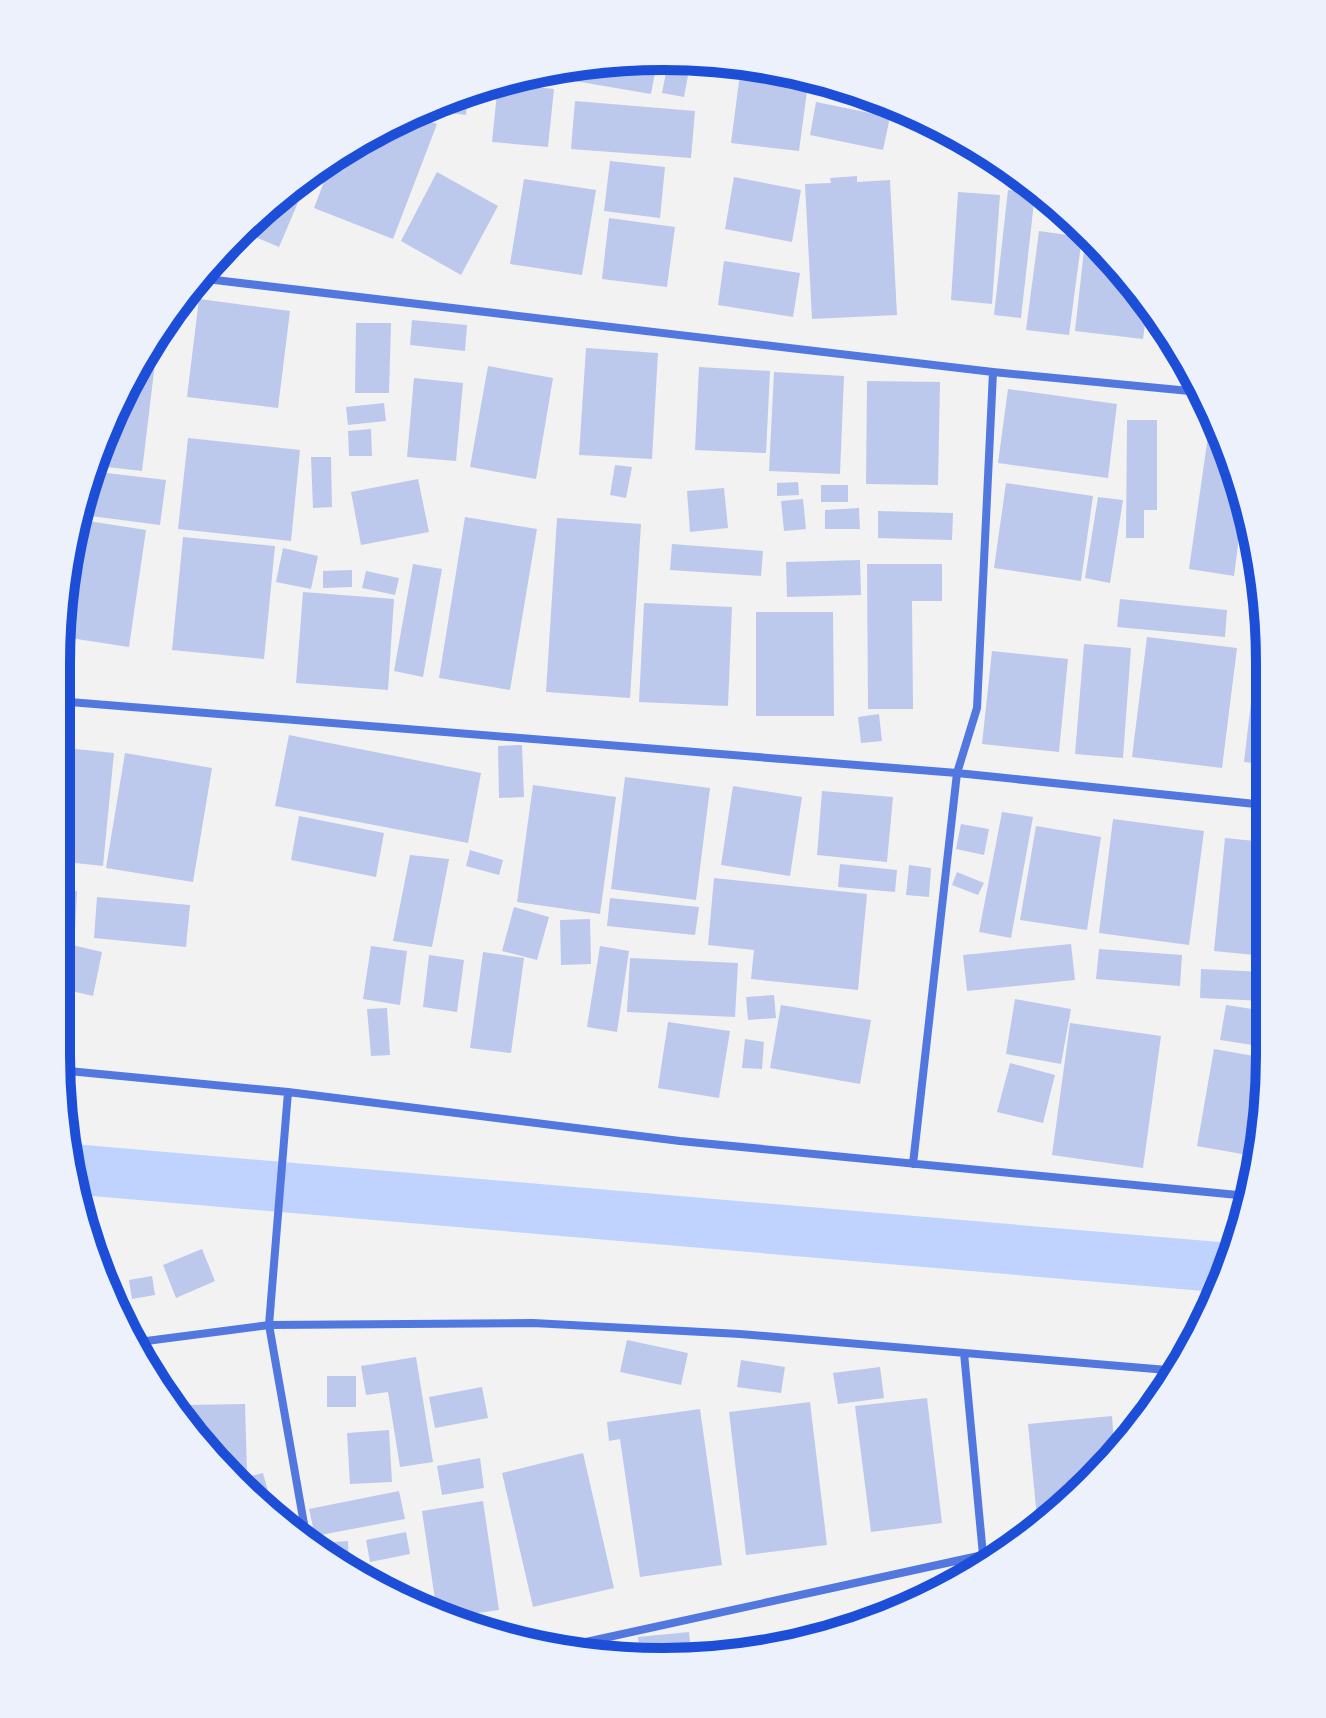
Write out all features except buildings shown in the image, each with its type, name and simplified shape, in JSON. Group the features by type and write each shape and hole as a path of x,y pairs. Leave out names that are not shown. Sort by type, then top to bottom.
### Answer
{"street":[{"path":"211,280 993,372 1190,391"},
{"path":"913,1164 957,773 977,708 993,372"},
{"path":"70,702 957,773 1256,804"},
{"path":"70,1071 288,1092 680,1141 1239,1195"},
{"path":"288,1092 269,1325 305,1527"},
{"path":"144,1341 269,1325 533,1323 740,1334 1165,1370"},
{"path":"964,1353 983,1554"},
{"path":"583,1643 980,1556"}],"waterway":[{"path":"81,1170 1217,1267"}]}
